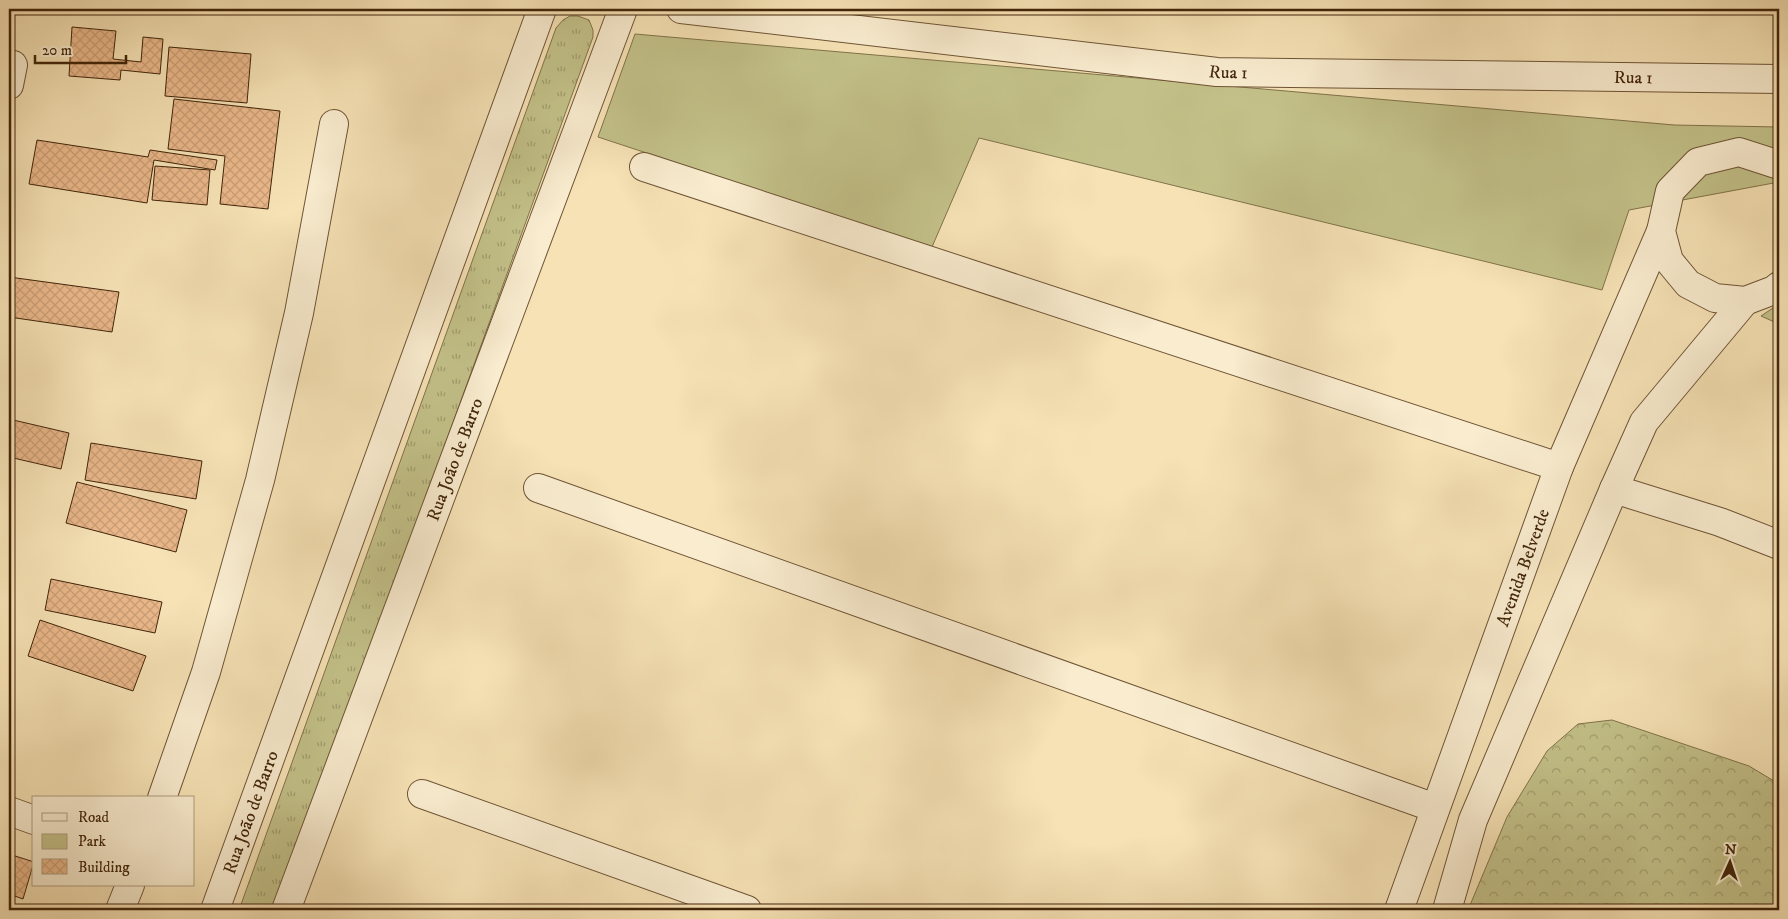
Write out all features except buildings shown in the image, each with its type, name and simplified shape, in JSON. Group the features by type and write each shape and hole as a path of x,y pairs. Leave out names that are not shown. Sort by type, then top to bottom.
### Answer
{"street":[{"name":"Rua João de Barro","path":"215,910 542,9"},
{"name":"Rua João de Barro","path":"286,910 623,9"},
{"name":"Rua 1","path":"682,9 1217,72 1779,79"},
{"path":"163,796 206,672 260,480 299,313 334,124"},
{"name":"Avenida Belverde","path":"1399,910 1559,467 1661,231 1670,191 1698,162 1739,152 1779,165"},
{"path":"644,167 1559,467"},
{"path":"1661,231 1669,260 1688,284 1715,298 1745,300 1778,288"},
{"path":"1448,910 1473,820 1644,422 1745,300"},
{"path":"538,488 1435,808"},
{"path":"1614,489 1720,522 1779,545"},
{"path":"422,794 746,910"},
{"path":"9,811 32,819"},
{"path":"120,910 130,886"}],"green space":[{"path":"570,16 578,16 589,20 593,30 593,37 276,910 239,910 556,28 563,20"},
{"path":"635,34 1674,125 1779,127 1779,182 1629,210 1602,290 979,138 932,247 598,137"},
{"path":"1779,304 1779,324 1761,316"},
{"path":"1612,720 1749,766 1779,784 1779,910 1468,910 1507,817 1547,751 1578,724"}]}
